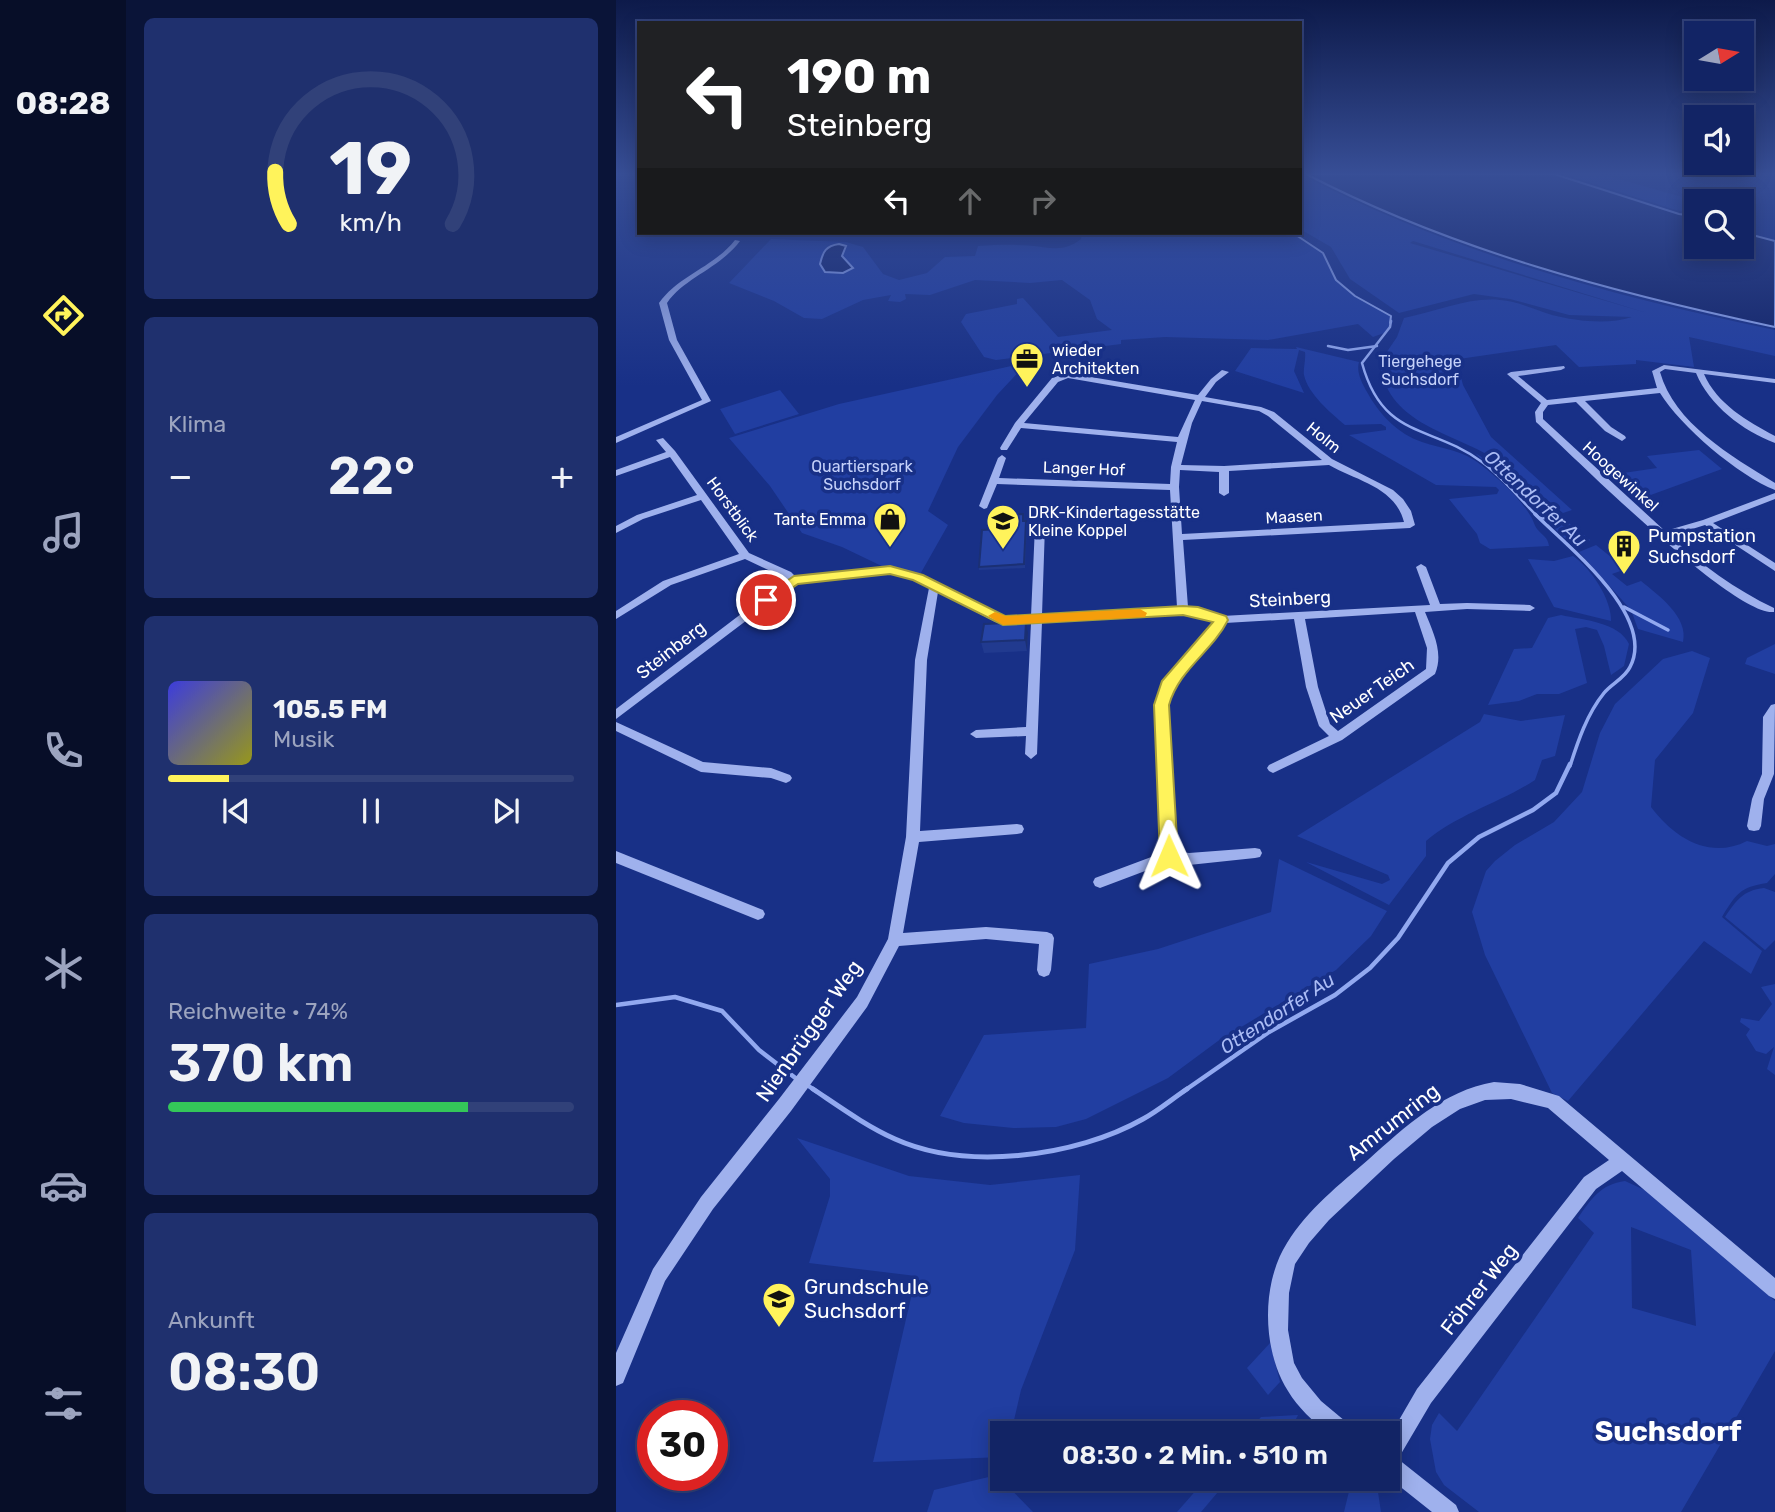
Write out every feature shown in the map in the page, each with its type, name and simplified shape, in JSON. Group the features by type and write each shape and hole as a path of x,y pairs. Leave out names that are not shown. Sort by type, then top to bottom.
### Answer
{"street":[{"path":"616,440 707,401 673,340 663,303 670,294 722,259 734,245"},
{"path":"1775,382 1698,370 1664,367 1656,371 1663,390 1688,424 1712,445 1775,487"},
{"path":"1561,368 1511,374 1545,403 1663,390"},
{"path":"1698,370 1710,392 1728,410 1775,440"},
{"path":"984,506 1003,453 1035,401 1055,380 1067,376 1078,378 1098,372"},
{"path":"1183,610 1174,487 1175,467 1181,440 1200,399 1215,378 1225,372"},
{"name":"Holm","path":"1078,378 1261,409 1276,415 1330,462 1385,487 1408,513 1410,525"},
{"name":"Hoogewinkel","path":"1578,399 1608,429 1622,438"},
{"name":"Hoogewinkel","path":"1545,403 1539,412 1540,424 1706,572 1747,599 1770,610"},
{"path":"1018,425 1181,440"},
{"name":"Horstblick","path":"660,440 673,453 745,555 787,574 794,580"},
{"path":"616,473 673,453"},
{"path":"1175,467 1224,468 1330,462"},
{"path":"1224,468 1224,493"},
{"name":"Langer Hof","path":"994,481 1174,487"},
{"path":"616,530 640,517 703,496"},
{"path":"1663,535 1775,496"},
{"path":"1706,522 1775,568"},
{"name":"Maasen","path":"1179,537 1410,525"},
{"path":"1031,754 1040,526"},
{"path":"616,616 667,583 745,555"},
{"path":"1421,567 1436,608"},
{"name":"Steinberg","path":"616,715 794,580 890,570 918,578 1003,621 1183,610 1221,620 1436,608 1531,608"},
{"name":"Nienbrügger Weg","path":"616,1374 659,1275 707,1203 862,1002 894,940 913,837 921,660 934,587"},
{"name":"Neuer Teich","path":"1273,768 1338,737 1431,671 1435,662 1434,651 1419,609"},
{"path":"1299,615 1312,687 1325,726 1338,737"},
{"path":"1169,856 1162,705 1167,684 1216,630 1221,620"},
{"path":"1754,826 1758,799 1768,774 1769,717 1775,708"},
{"path":"616,726 713,771 771,773 786,778"},
{"path":"976,734 1031,731"},
{"path":"913,837 1017,829"},
{"path":"1100,882 1169,856 1189,859 1255,853"},
{"path":"616,857 758,914"},
{"path":"894,940 986,933 1047,938 1044,970"},
{"name":"Amrumring","path":"1328,1421 1316,1412 1290,1377 1282,1355 1277,1300 1292,1250 1331,1205 1403,1140 1453,1104 1486,1091 1518,1090 1553,1102 1775,1290"},
{"name":"Föhrer Weg","path":"1400,1437 1424,1396 1590,1183 1621,1162"},
{"path":"1400,1473 1449,1512"}],"green space":[{"path":"766,245 855,245 863,247 883,274 899,280 927,273 945,257 975,256 978,246 1064,247 1071,245 1310,245 1323,253 1336,280 1355,296 1391,316 1393,322 1384,333 1373,337 1358,324 1268,340 1165,337 1121,340 1121,344 996,360 984,357 961,322 966,314 1017,304 1017,299 1023,298 1058,337 1112,330 1097,319 1090,300 1062,280 1030,283 975,280 930,295 905,294 906,299 900,302 888,301 891,295 863,300 822,319 804,318 774,301 729,283"},
{"name":"Tiergehege Suchsdorf","path":"1327,245 1415,245 1647,313 1425,245 1461,245 1592,286 1775,330 1775,356 1689,337 1694,367 1636,360 1636,364 1579,367 1556,345 1459,359 1457,362 1463,385 1491,437 1572,510 1563,513 1490,456 1406,412 1385,382 1380,362 1397,337 1404,318 1464,303 1506,301 1552,315 1582,320 1613,321 1632,317 1569,315 1510,299 1474,294 1399,313 1350,279 1331,247"},
{"path":"1296,347 1359,362 1363,385 1377,408 1390,422 1413,438 1460,453 1481,465 1520,501 1549,546 1490,549 1480,543 1477,534 1449,499 1497,494 1499,490 1496,487 1436,485 1349,435 1386,430 1386,427 1381,424 1345,425 1333,415 1306,382 1305,352 1299,350 1294,371 1304,393 1235,371 1251,348 1297,349"},
{"name":"Quartierspark Suchsdorf","path":"1020,364 1024,366 997,395 958,447 928,511 948,525 918,578 890,570 842,547 802,533 770,486 729,438 839,404"},
{"path":"780,390 799,414 735,434 720,409"},
{"path":"1699,450 1722,469 1637,500 1610,475 1657,468 1647,456"},
{"path":"1475,453 1504,471 1590,540 1584,545 1573,546"},
{"path":"1596,545 1626,569 1612,574 1627,586 1641,581 1671,607 1681,624 1683,642 1638,629 1631,610 1579,552"},
{"path":"1573,556 1587,568 1599,585 1608,604 1611,621 1554,607 1528,559 1554,561"},
{"path":"1561,615 1600,623 1617,631 1629,644 1624,666 1611,675 1597,630 1586,627 1575,629 1587,683 1559,694 1537,694 1519,701 1488,705 1514,649 1532,648 1548,618"},
{"path":"1775,644 1775,674 1745,664 1747,658"},
{"path":"1692,651 1710,658 1693,713 1655,760 1651,807 1670,828 1706,847 1720,848 1747,841 1767,846 1775,844 1775,874 1767,883 1740,893 1722,917 1762,951 1751,974 1704,941 1568,1101 1552,1093 1485,955 1472,912 1486,871 1495,861 1515,845 1554,822 1582,792 1600,733 1615,704 1663,659"},
{"path":"1484,714 1521,721 1565,715 1555,756 1542,760 1535,780 1452,823 1426,841 1426,856 1389,905 1306,862 1382,884 1390,880 1388,875 1297,836 1480,722"},
{"path":"1279,859 1387,911 1371,936 1336,970 1218,1041 1168,1078 1086,1119 1056,1127 1013,1128 964,1123 940,1116 984,1035 1086,1028 1089,964 1158,949 1271,912"},
{"path":"1764,888 1775,892 1775,940 1765,950 1725,917 1745,894"},
{"path":"1775,984 1775,1075 1767,1069 1774,1047 1766,1054 1756,1051 1746,1035 1750,1029 1740,1022 1741,1018 1759,1021 1772,1004 1761,987"},
{"path":"797,1138 909,1176 990,1185 1080,1175 1075,1250 1021,1390 1014,1421 990,1421 990,1458 873,1462 916,1276 809,1263 830,1196 830,1179"},
{"path":"1625,1181 1649,1192 1775,1301 1775,1351 1681,1512 1479,1512 1444,1485 1436,1472 1430,1439 1432,1425 1439,1413 1457,1431 1594,1233 1578,1218 1597,1194 1609,1185","holes":["1631,1227 1691,1250 1696,1326 1632,1308"]},
{"path":"1270,1343 1280,1382 1268,1395 1247,1368"},
{"path":"1298,1415 1295,1421 1258,1421 1261,1417"},
{"path":"990,1477 990,1491 1013,1491 1033,1512 927,1512 934,1490"},
{"path":"1195,1491 1219,1491 1201,1512 1177,1512"},
{"path":"1349,1491 1378,1491 1381,1512 1344,1512"}],"shaded area":[{"path":"1470,245 1684,245 1684,259 1754,259 1754,245 1775,245 1775,327 1595,284"},
{"path":"831,246 846,246 842,256 853,268 843,273 825,272 820,264 824,252"}],"building":[{"name":"DRK-Kindertagesstätte Kleine Koppel","path":"1023,514 1023,521 1026,521 1024,564 979,567 982,530 1001,529 1002,515"},
{"path":"1026,622 1025,640 981,642 984,624"}],"waterway":[{"name":"Ottendorfer Au","path":"1310,245 1323,253 1336,280 1355,296 1391,316 1390,323"},
{"name":"Ottendorfer Au","path":"1375,346 1390,327 1391,321"},
{"path":"1328,346 1348,350 1375,346"},
{"name":"Ottendorfer Au","path":"1375,346 1362,363 1371,388 1382,406 1411,427 1445,441 1482,462 1536,515"},
{"name":"Ottendorfer Au","path":"1536,515 1605,583 1631,626 1635,647 1628,671 1607,690 1588,719 1570,766"},
{"path":"1541,518 1553,517"},
{"path":"1624,607 1668,630"},
{"name":"Ottendorfer Au","path":"1184,1091 1269,1032 1335,995 1370,968 1398,938 1448,863 1479,837 1533,810 1556,793 1570,764"},
{"name":"Ottendorfer Au","path":"616,1005 675,997 722,1011 759,1050 798,1080"},
{"name":"Ottendorfer Au","path":"807,1085 813,1089"},
{"name":"Ottendorfer Au","path":"813,1089 863,1122 895,1139 923,1149 954,1155 987,1157 1020,1155 1086,1143 1143,1119 1187,1089"}],"slow traffic":[{"path":"995,616 1003,621 1140,613"}],"place":[{"name":"wieder Architekten","path":"1027,389"},
{"name":"Tante Emma","path":"890,549"},
{"name":"DRK-Kindertagesstätte Kleine Koppel","path":"1003,551"},
{"name":"Pumpstation Suchsdorf","path":"1624,576"},
{"name":"Grundschule Suchsdorf","path":"779,1329"}],"district":[{"name":"Suchsdorf","path":"1668,1431"}],"route":[{"path":"766,600 794,580 890,570 918,578 1003,621 1183,610 1221,620 1216,630 1167,684 1162,705 1169,856"}]}
